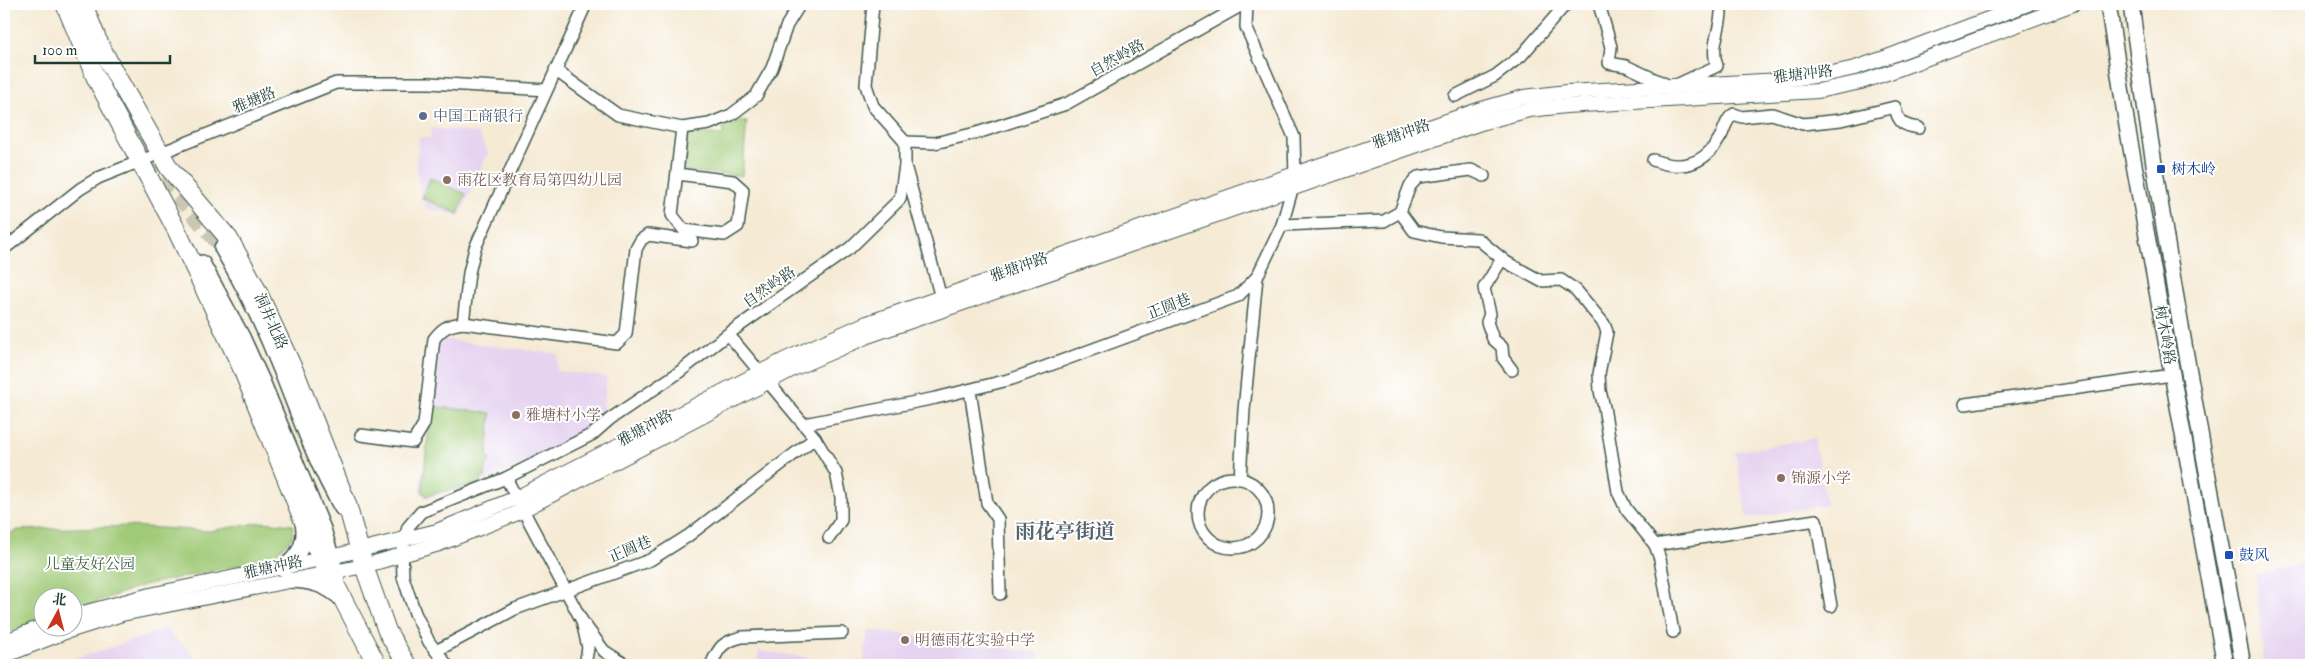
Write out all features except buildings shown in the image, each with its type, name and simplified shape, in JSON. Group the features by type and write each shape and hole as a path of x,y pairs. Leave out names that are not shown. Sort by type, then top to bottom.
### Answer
{"main road":[{"path":"65,4 95,76 176,229 241,366 302,518 329,564 344,601 376,665"},
{"path":"69,4 81,11"},
{"name":"树木岭路","path":"2108,4 2127,126 2225,665"},
{"name":"树木岭路","path":"2131,4 2147,125 2188,371 2243,665"},
{"name":"洞井北路","path":"81,11 169,168 229,239 254,284 297,377 347,504 362,558 387,631 407,665"},
{"path":"222,248 269,340 327,482 353,527"},
{"path":"202,263 242,337 262,381 323,530 329,564"},
{"path":"302,518 305,539 302,548 286,574 320,584 334,592 344,601"}],"street":[{"path":"464,323 469,273 476,248 586,4"},
{"path":"555,70 618,115 682,128 709,124 731,115 756,96 772,68 787,25 800,4"},
{"path":"873,4 866,85 873,106 905,142"},
{"name":"自然岭路","path":"447,665 440,649 414,613 403,577 402,554 408,527 420,512 506,478 593,434 610,419 678,373 728,334 850,248 900,199 905,165 905,142 935,143 980,132 1066,104 1245,4"},
{"name":"正圆巷","path":"804,424 1012,380 1238,296 1257,277 1282,225 1295,174 1294,137 1246,27 1245,4"},
{"path":"1455,96 1495,76 1521,56 1566,4"},
{"path":"1599,4 1611,47 1609,63 1626,66 1672,85 1717,66 1713,56 1714,43 1720,29 1721,12"},
{"name":"雅塘冲路","path":"4,656 65,632 122,614 329,564 402,554 439,544 520,504 867,323 1478,110 1524,98 1567,92 1781,80 1855,68 2028,4"},
{"name":"雅塘冲路","path":"764,377 868,336 1481,124 1529,110 1566,106 1818,91 1861,82 2072,4"},
{"name":"雅塘路","path":"4,248 80,189 114,170 141,162 336,83 430,83 546,90"},
{"path":"1653,160 1666,165 1692,164 1708,155 1719,139 1730,116 1734,114 1742,118 1772,114 1803,124 1841,120 1895,107 1897,118 1905,126 1919,128"},
{"path":"677,174 733,181 743,190 738,226 724,235 684,230 672,214 682,128"},
{"path":"905,165 941,298"},
{"path":"1282,225 1384,221 1400,212 1410,186 1418,177 1471,170 1484,176"},
{"path":"1400,212 1414,231 1441,237 1478,239 1502,259 1541,281 1561,280 1576,290 1604,324 1607,332 1599,374 1600,391 1618,492 1626,509 1655,545 1660,559 1673,632"},
{"path":"361,435 412,442 424,424 434,339 440,330 448,325 464,323 616,343 626,334 636,249 641,240 648,235 692,241"},
{"path":"1502,259 1484,288 1490,314 1487,322 1493,339 1502,347 1503,358 1512,370"},
{"path":"1240,479 1244,410 1257,277"},
{"path":"728,334 815,438 836,473 841,497 841,520 829,538"},
{"path":"1965,404 2172,375"},
{"path":"970,390 988,503 998,519 1000,594"},
{"name":"正圆巷","path":"440,649 515,609 650,560 688,536 815,438"},
{"path":"1234,477 1240,479 1253,484 1266,499 1268,520 1259,538 1248,545 1242,548 1222,548 1205,536 1199,524 1197,517 1200,497 1214,482 1234,477"},
{"path":"506,478 582,621 604,651 626,665"},
{"name":"雅塘冲路","path":"362,558 405,539 437,531 520,504"},
{"path":"1655,545 1816,520 1830,606"},
{"name":"雅塘冲路","path":"82,613 150,595 286,574"},
{"path":"582,621 588,648 585,665"},
{"path":"4,642 32,631"},
{"path":"711,665 721,646 727,640 742,637 842,633"},
{"path":"440,649 454,665"}],"shaded area":[{"name":"雨花区教育局第四幼儿园","path":"432,128 478,133 488,153 460,216 427,209 421,197 416,162 419,137 430,138"},
{"name":"雅塘村小学","path":"440,339 558,354 557,371 607,377 601,424 575,441 486,481 483,479 482,484 426,498 420,491"},
{"name":"锦源小学","path":"1814,438 1826,505 1747,519 1735,452"},
{"path":"2311,562 2311,655 2295,665 2264,665 2255,575"},
{"path":"166,629 203,665 57,665"},
{"name":"明德雨花实验中学","path":"868,630 1039,653 1038,665 863,665"},
{"path":"759,651 863,665 757,665"}],"green space":[{"path":"724,120 747,122 742,176 684,171 687,132 723,135"},
{"path":"430,178 466,194 458,214 422,198"},
{"path":"431,406 491,413 487,456 490,459 486,467 485,478 482,477 481,483 426,496 422,491"},
{"name":"儿童友好公园","path":"263,522 293,525 292,538 270,559 144,585 82,607 82,586 32,586 32,623 4,633 4,536 18,530 128,526 209,531"}],"tunnel":[{"path":"108,77 129,117 176,195 222,248"}],"place":[{"name":"中国工商银行","path":"423,116"},
{"name":"树木岭","path":"2161,169"},
{"name":"雨花区教育局第四幼儿园","path":"447,180"},
{"name":"雅塘村小学","path":"516,415"},
{"name":"锦源小学","path":"1781,478"},
{"name":"鼓风","path":"2229,555"},
{"name":"明德雨花实验中学","path":"905,640"}],"district":[{"name":"雨花亭街道","path":"1065,531"}]}
